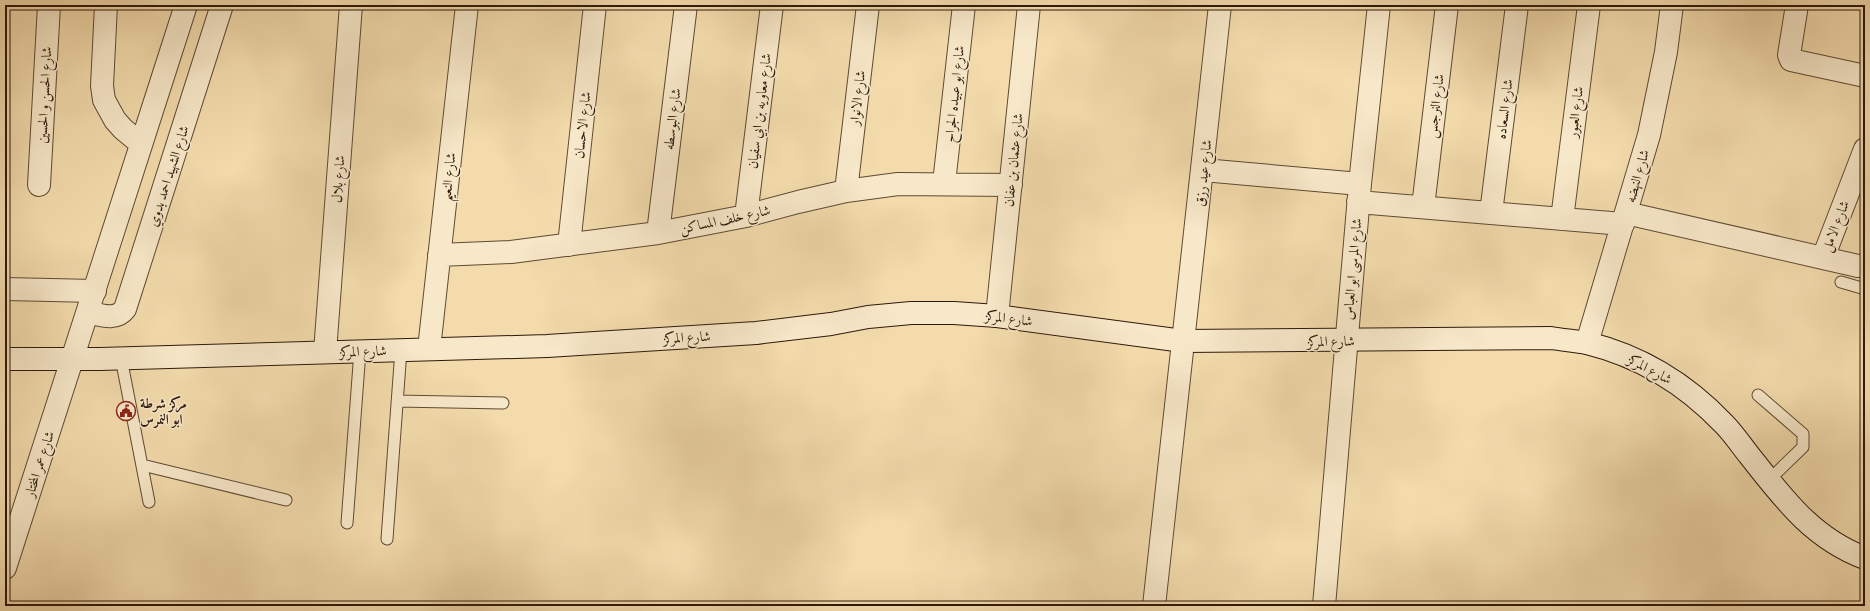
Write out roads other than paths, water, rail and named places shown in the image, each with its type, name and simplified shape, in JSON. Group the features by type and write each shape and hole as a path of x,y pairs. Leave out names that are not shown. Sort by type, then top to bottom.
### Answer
{"street":[{"name":"شارع الحسن و الحسين","path":"39,185 49,5"},
{"path":"106,5 102,86 104,100 115,120 123,129 140,143"},
{"path":"72,359 95,291 140,143 186,5"},
{"name":"شارع الشهيد احمد بدوي","path":"88,312 116,316 125,309 222,5"},
{"name":"شارع بلال","path":"325,352 351,5"},
{"name":"شارع النعيم","path":"428,349 467,5"},
{"name":"شارع الاحسان","path":"569,245 595,5"},
{"name":"شارع البوسطه","path":"658,233 686,5"},
{"name":"شارع معاويه بن ابي سفيان","path":"746,216 772,5"},
{"name":"شارع الانوار","path":"846,191 868,5"},
{"name":"شارع ابو عبيده الجراح","path":"944,183 964,5"},
{"name":"شارع عثمان بن عفان","path":"997,316 1029,5"},
{"name":"شارع عيد رزق","path":"1154,606 1220,5"},
{"name":"شارع المرسى ابو العباس","path":"1324,606 1359,193 1379,5"},
{"name":"شارع النرجس","path":"1423,207 1447,5"},
{"name":"شارع السعاده","path":"1491,213 1517,5"},
{"name":"شارع العبور","path":"1562,219 1589,5"},
{"name":"شارع النهضه","path":"1587,343 1649,135 1658,94 1672,5"},
{"path":"1797,5 1789,55 1791,60 1865,76"},
{"name":"شارع الامل","path":"1823,258 1865,149"},
{"path":"1203,170 1359,193 1423,207 1562,219 1624,219 1858,266"},
{"name":"شارع خلف المساكن","path":"439,255 510,252 658,233 746,216 846,191 898,184 944,183 1011,185"},
{"path":"5,288 95,291"},
{"name":"شارع المركز","path":"5,358 121,358 547,346 756,334 831,324 868,317 911,313 954,313 997,316 1183,341 1346,341 1551,338 1587,343 1623,354 1658,370 1691,393 1724,424 1796,514 1823,536 1854,554 1865,558"},
{"name":"شارع عمر المختار","path":"5,568 72,359"}],"lane":[{"path":"1841,282 1865,289"},
{"path":"386,539 401,350"},
{"path":"347,523 360,351"},
{"path":"121,358 149,502"},
{"path":"1758,395 1803,434 1803,447 1769,480"},
{"path":"397,401 503,403"},
{"path":"142,465 286,500"}],"place":[{"name":"مركز شرطة ابو النمرس","path":"126,411"}]}
